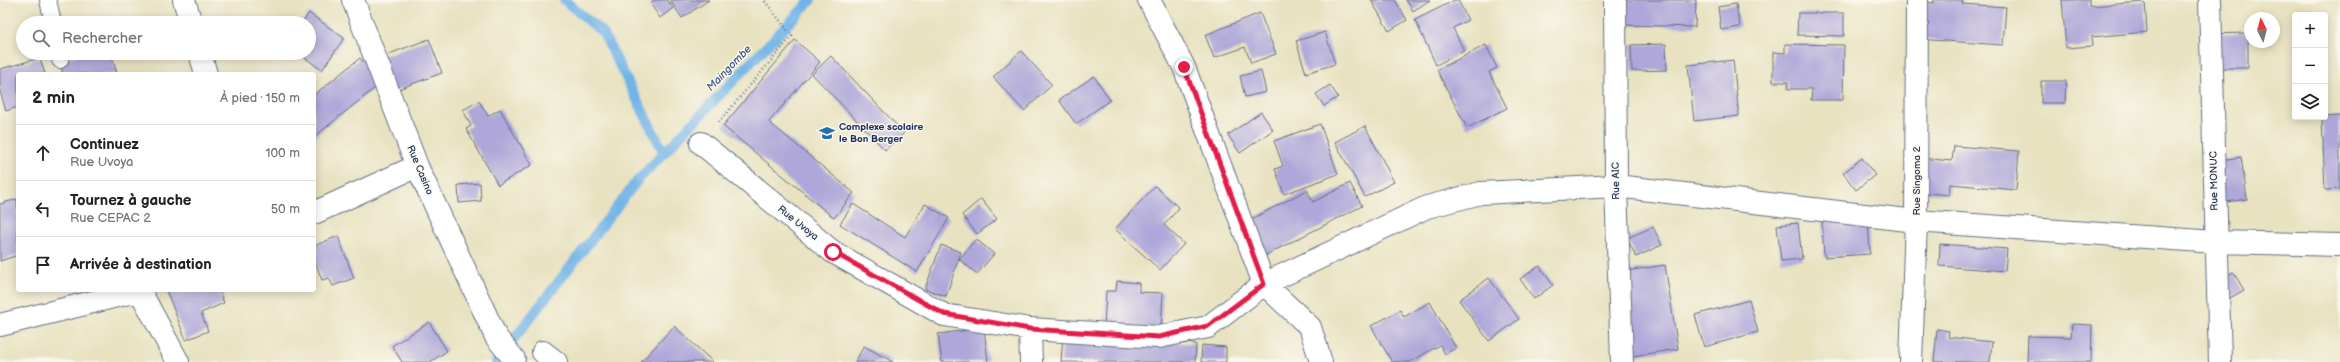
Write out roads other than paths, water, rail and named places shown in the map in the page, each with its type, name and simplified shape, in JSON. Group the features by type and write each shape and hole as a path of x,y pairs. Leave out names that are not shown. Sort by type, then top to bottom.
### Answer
{"street":[{"path":"184,0 189,16"},
{"name":"Rue Casino","path":"353,0 417,166 496,337 514,359"},
{"path":"1150,0 1184,67 1264,284 1310,327 1321,362"},
{"name":"Rue AIC","path":"1615,0 1616,186 1622,362"},
{"name":"Rue Singoma 2","path":"1911,362 1916,221 1917,0"},
{"name":"Rue MONUC","path":"2210,0 2220,362"},
{"path":"202,60 205,72"},
{"name":"Rue Uvoya","path":"701,144 833,252 944,314 1030,329 1159,337 1208,326 1264,284 1434,206 1481,192 1616,186 1916,221 2216,242 2340,246"},
{"path":"316,212 417,166"},
{"path":"0,325 132,292"},
{"path":"141,292 178,362"},
{"path":"1030,329 1031,362"}],"lane":[{"path":"48,0 51,16"}],"waterway":[{"path":"564,0 603,33 664,153"},
{"path":"496,362 637,181 811,0"}],"place":[{"name":"Complexe scolaire le Bon Berger","path":"827,133"}],"water label":[{"name":"Maingombe","path":"729,68"}]}
